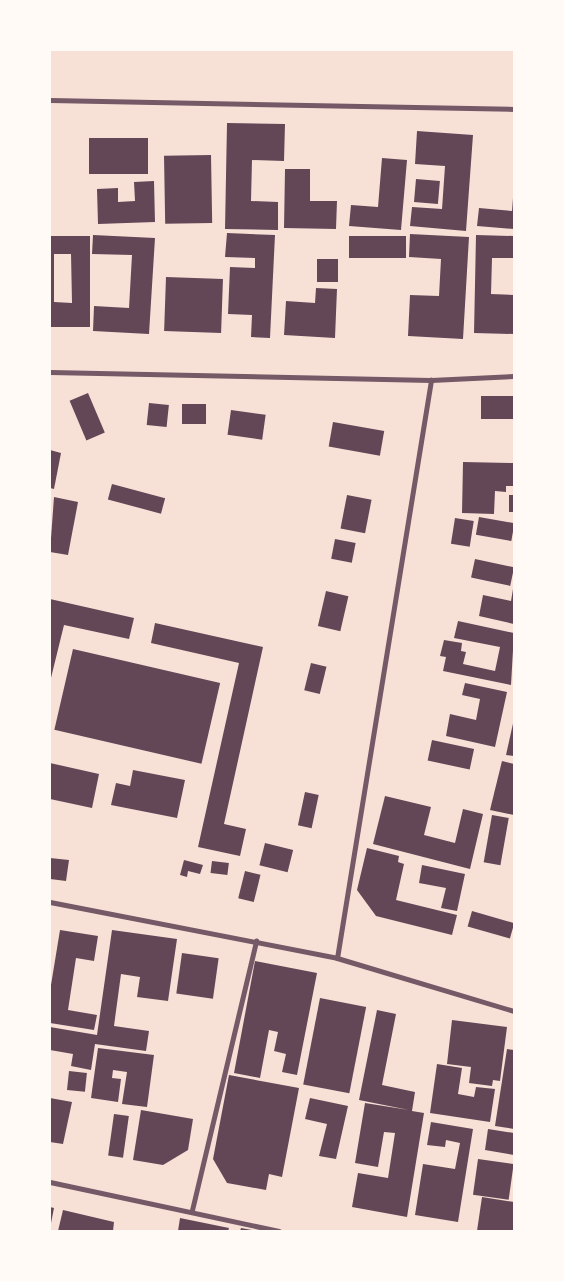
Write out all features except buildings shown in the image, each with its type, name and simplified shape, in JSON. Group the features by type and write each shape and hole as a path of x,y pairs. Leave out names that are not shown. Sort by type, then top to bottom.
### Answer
{"street":[{"path":"50,100 514,109"},
{"path":"50,372 431,380 514,376"},
{"path":"337,958 431,380"},
{"path":"50,902 337,958 514,1011"},
{"path":"192,1210 256,941"},
{"path":"50,1182 192,1210 279,1231"}]}
